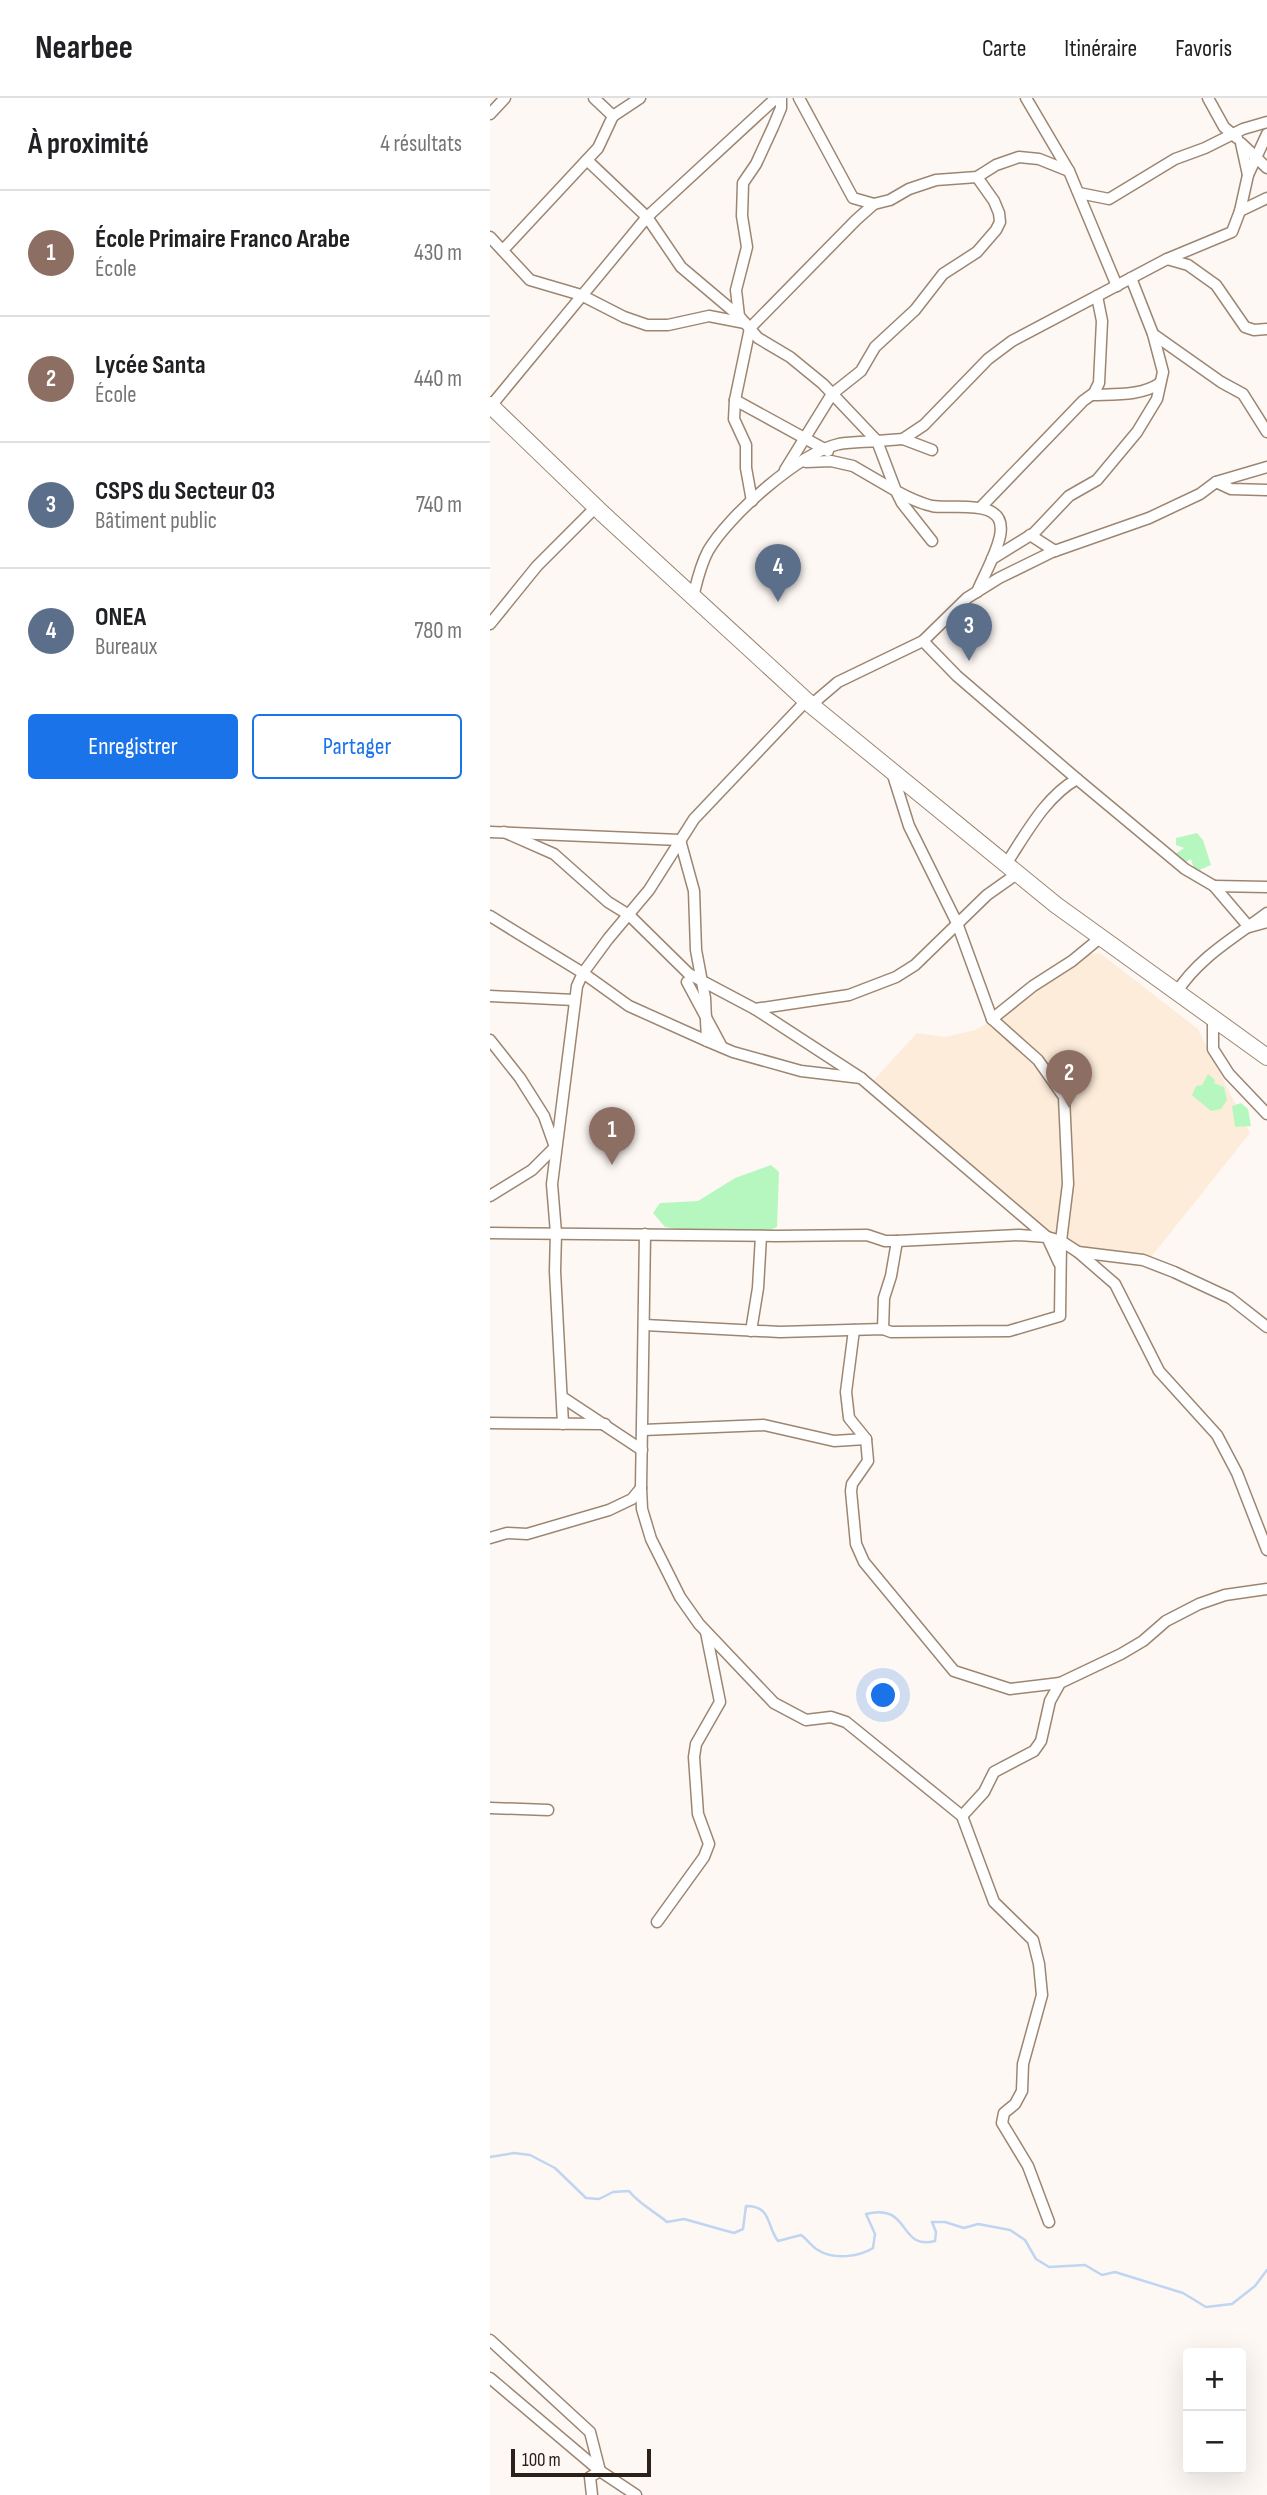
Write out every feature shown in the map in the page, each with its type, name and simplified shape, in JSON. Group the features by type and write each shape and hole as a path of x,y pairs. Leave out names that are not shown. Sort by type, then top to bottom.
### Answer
{"highway":[{"path":"490,406 809,703 1100,938 1267,1057"}],"street":[{"path":"490,114 505,98"},
{"path":"594,98 613,116"},
{"path":"503,250 598,148 613,116 640,98"},
{"path":"490,406 647,218 776,98"},
{"path":"752,501 747,476 746,444 734,419 745,322 736,289 747,247 742,216 743,183 757,164 774,127 781,108 781,98"},
{"path":"799,98 853,198 874,204"},
{"path":"1027,98 1069,171 1117,285"},
{"path":"1208,98 1224,127 1267,168"},
{"path":"1079,193 1109,199 1175,159 1238,138 1267,122"},
{"path":"904,439 924,425 988,359 1046,321 1167,259 1232,232 1254,158 1267,134"},
{"path":"1238,138 1248,175"},
{"path":"745,322 874,204 936,180 977,177 996,165 1019,157 1039,159 1069,171"},
{"path":"587,160 647,218 681,267 745,322 758,338 807,370 877,441 902,503 932,541"},
{"path":"784,472 832,394 861,370 875,347 915,310 943,274 977,252 996,230 1000,222 999,214 994,201 977,177"},
{"path":"1240,211 1267,198"},
{"path":"490,237 530,279 581,295 624,317 647,325 668,325 709,316 745,322"},
{"path":"1167,259 1188,265 1216,285 1245,327 1254,330 1267,329"},
{"path":"991,560 1030,535 1069,496 1097,480 1105,467 1137,432 1157,399 1163,372 1153,334 1132,278"},
{"path":"981,507 1083,401 1092,395 1099,383 1102,321 1097,296"},
{"path":"1153,334 1221,382 1243,394 1266,428"},
{"path":"1092,395 1152,389 1160,383"},
{"path":"735,400 896,491 933,506 981,507 992,512 1000,523 1000,536 976,592"},
{"path":"822,409 841,405"},
{"path":"693,597 698,572 710,549 752,501 784,472 838,444 904,439 932,450"},
{"path":"800,463 831,461 853,466"},
{"path":"564,1424 552,1184 577,986 583,973 649,890 694,819 809,703 838,682 923,641 976,592 1055,551 1149,518 1200,494 1216,482 1267,467"},
{"path":"1216,482 1231,489 1267,490"},
{"path":"490,624 537,566 596,507"},
{"path":"1030,535 1055,551"},
{"path":"923,641 957,676 1077,779 1185,869 1214,886 1249,927"},
{"path":"645,1325 780,1332 883,1329 891,1332 1009,1331 1060,1316 1061,1241 1068,1184 1064,1097 1038,1060 992,1019 957,923 909,826 892,771"},
{"path":"755,1009 849,995 896,977 915,965 1012,869 1039,815 1063,787 1077,779"},
{"path":"504,831 554,854 608,902 629,915 689,974 755,1009 861,1078 1047,1237 1062,1268"},
{"path":"490,832 680,840"},
{"path":"680,840 694,891 696,950 706,1017 706,1041"},
{"path":"1214,886 1267,887"},
{"path":"1176,993 1188,974 1204,959 1267,913"},
{"path":"490,916 583,973 629,1006 706,1041 801,1071 861,1078"},
{"path":"1249,927 1267,922"},
{"path":"992,1019 1100,938"},
{"path":"687,982 722,1047"},
{"path":"490,996 574,1000"},
{"path":"1213,1020 1213,1049 1229,1074 1267,1114"},
{"path":"490,1040 520,1078 544,1116 555,1147"},
{"path":"490,1196 532,1170 555,1147"},
{"path":"490,1233 867,1235 886,1241 1019,1235 1061,1241 1115,1284 1158,1371 1217,1436 1237,1473 1267,1550"},
{"path":"645,1234 641,1488 642,1509 652,1539 680,1597 706,1632 774,1703 806,1720 831,1717 846,1722 962,1816 994,1902 1033,1940 1039,1964 1042,1995 1023,2064 1022,2091 1015,2104 1004,2113 1002,2123 1028,2166 1049,2222"},
{"path":"751,1331 758,1288 761,1236"},
{"path":"883,1329 884,1298 897,1241"},
{"path":"1077,1252 1143,1261 1174,1272 1230,1298 1266,1326"},
{"path":"854,1330 846,1392 849,1418 866,1439 869,1461 852,1484 856,1544 864,1562 954,1671 1010,1689 1060,1683 1121,1654 1143,1641 1166,1621 1199,1604 1226,1595 1267,1590"},
{"path":"562,1397 642,1450"},
{"path":"490,1423 605,1424"},
{"path":"643,1430 764,1426 834,1441 866,1439"},
{"path":"490,1538 507,1533 527,1534 601,1513 632,1499 641,1488"},
{"path":"657,1922 704,1857 709,1844 698,1814 694,1757 696,1744 720,1702 706,1632"},
{"path":"962,1816 984,1792 994,1772 1034,1751 1041,1741 1050,1701 1060,1683"},
{"path":"490,1808 548,1810"},
{"path":"490,2340 590,2432 600,2471"},
{"path":"490,2378 600,2471 636,2495"},
{"path":"592,2495 590,2477 600,2471"}],"shaded area":[{"path":"1100,953 1198,1029 1250,1133 1144,1266 1050,1236 871,1083 917,1033 945,1037 975,1030 1001,1016 1085,955"}],"green space":[{"path":"1197,833 1203,840 1211,865 1195,872 1191,859 1184,863 1175,854 1184,848 1176,845 1176,838"},
{"path":"1208,1074 1215,1080 1214,1083 1224,1087 1227,1100 1221,1109 1211,1111 1192,1095 1196,1086 1202,1085"},
{"path":"1241,1103 1248,1109 1251,1126 1235,1126 1232,1106"},
{"path":"771,1165 779,1172 777,1227 766,1232 687,1231 665,1227 653,1213 660,1203 698,1201 735,1178"}],"waterway":[{"path":"490,2157 514,2153 530,2155 555,2168 586,2198 599,2199 613,2192 629,2191 667,2222 684,2219 734,2233 743,2229 746,2206 754,2207 764,2213 778,2241 801,2235 816,2249 831,2255 853,2255 873,2248 875,2234 866,2214 880,2212 891,2215 909,2234 923,2242 935,2241 936,2232 932,2222 945,2222 964,2228 978,2224 1010,2230 1025,2240 1036,2259 1049,2267 1085,2265 1102,2275 1115,2272 1183,2293 1206,2307 1232,2304 1255,2286 1267,2270"}],"place":[{"name":"ONEA","path":"778,602"},
{"name":"CSPS du Secteur 03","path":"969,661"},
{"name":"Lycée Santa","path":"1069,1108"},
{"name":"École Primaire Franco Arabe","path":"612,1165"}]}
